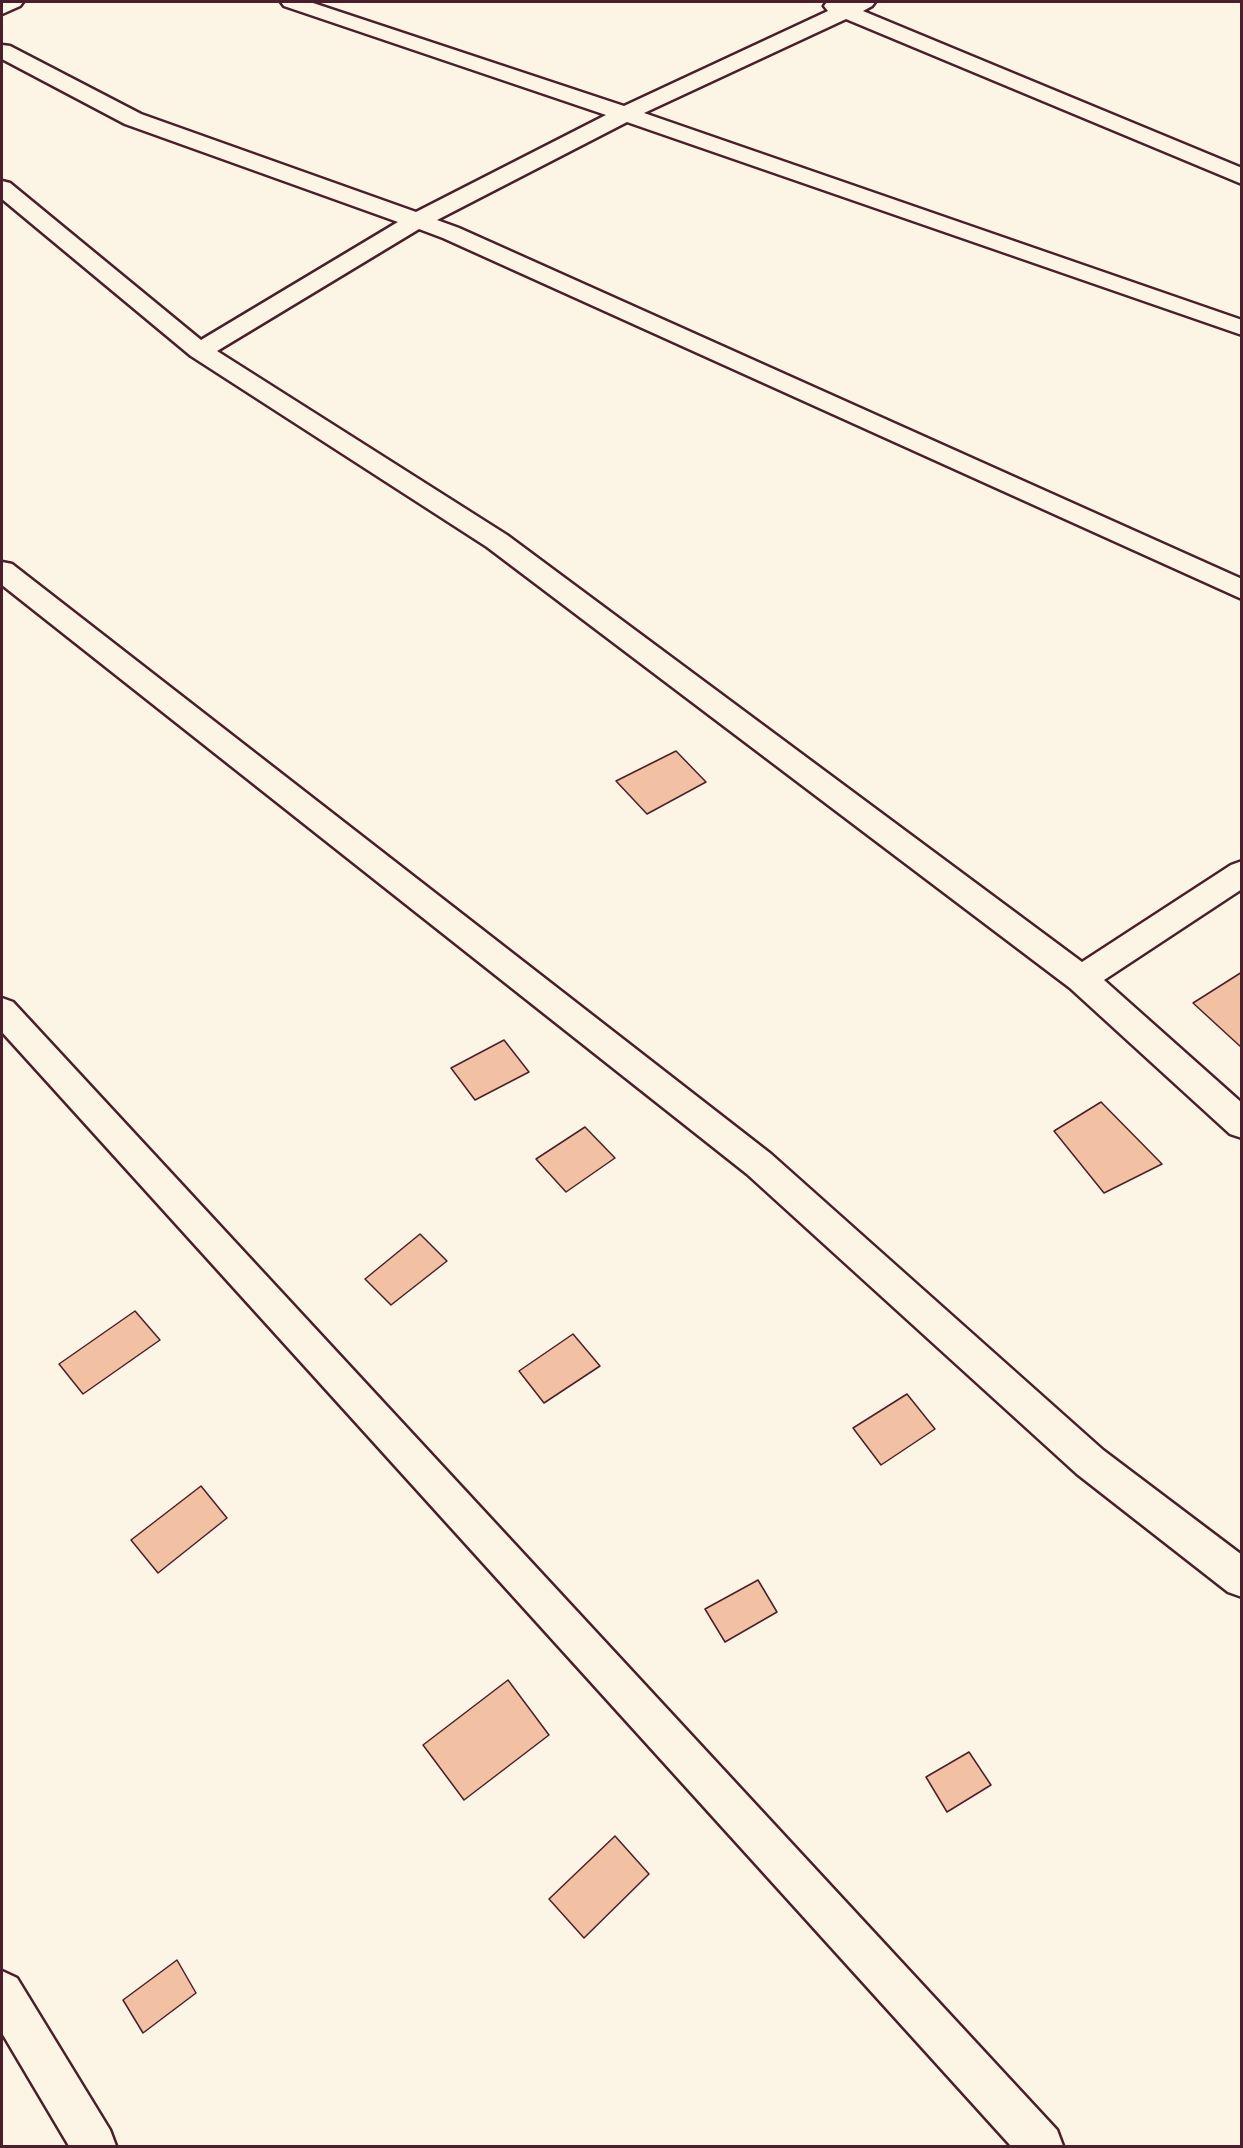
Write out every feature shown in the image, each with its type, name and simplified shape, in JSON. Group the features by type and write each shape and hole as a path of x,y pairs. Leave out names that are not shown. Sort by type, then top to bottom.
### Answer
{"main road":[{"path":"2,8 13,2"},
{"path":"291,2 625,114 1242,328"},
{"path":"822,2 1219,165 1242,177"},
{"path":"200,351 415,222 625,114 844,10 866,2"},
{"path":"2,51 134,119 461,238 1242,590"},
{"path":"1219,165 1242,154"},
{"path":"2,188 200,351 497,541 1081,979 1242,1124"},
{"path":"2,571 759,1164 1090,1462 1242,1580"},
{"path":"1081,979 1242,873"},
{"path":"2,1011 1041,2146"},
{"path":"2,1993 94,2146"}],"building":[{"path":"676,751 706,782 647,814 616,781"},
{"path":"1242,972 1242,1048 1193,1003"},
{"path":"504,1040 529,1072 475,1100 451,1068"},
{"path":"1101,1102 1162,1164 1104,1193 1054,1131"},
{"path":"585,1127 615,1158 566,1192 536,1159"},
{"path":"420,1234 447,1261 391,1305 365,1279"},
{"path":"135,1311 160,1340 83,1394 59,1364"},
{"path":"573,1334 600,1366 544,1403 519,1371"},
{"path":"907,1394 935,1429 881,1465 853,1428"},
{"path":"201,1486 227,1518 158,1573 131,1540"},
{"path":"758,1580 777,1612 725,1642 705,1609"},
{"path":"508,1680 549,1735 464,1800 423,1745"},
{"path":"969,1752 991,1785 947,1812 926,1777"},
{"path":"615,1836 649,1874 584,1938 549,1899"},
{"path":"177,1960 196,1993 143,2033 123,2000"}]}
